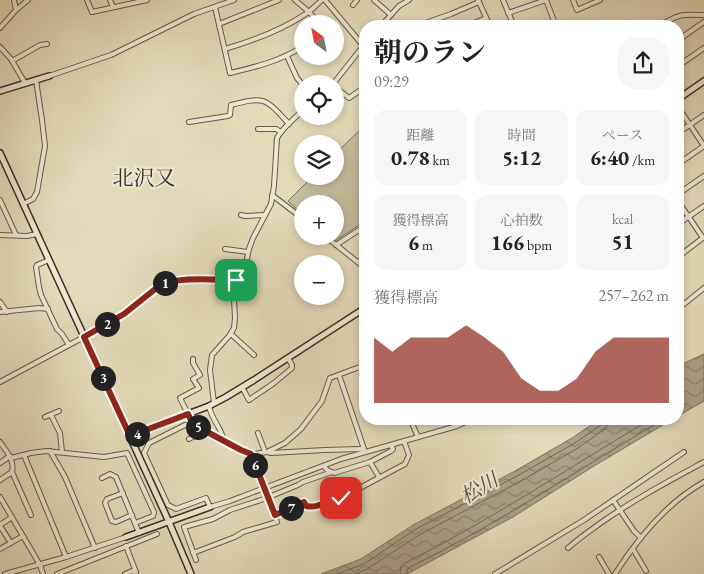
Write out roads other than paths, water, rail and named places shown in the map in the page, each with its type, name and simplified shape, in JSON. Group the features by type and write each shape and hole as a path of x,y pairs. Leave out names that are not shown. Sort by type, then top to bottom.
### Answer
{"street":[{"path":"14,0 16,10"},
{"path":"0,28 28,0"},
{"path":"87,0 92,12 134,1 147,0"},
{"path":"110,0 113,7"},
{"path":"0,91 111,55 194,14 234,0"},
{"path":"219,24 279,0"},
{"path":"295,0 312,15"},
{"path":"225,49 276,31 309,12 324,0 359,40"},
{"path":"353,5 357,0"},
{"path":"375,0 391,15"},
{"path":"387,20 399,6 409,0"},
{"path":"503,0 511,20"},
{"path":"508,12 546,0 554,20"},
{"path":"574,0 577,10 600,0"},
{"path":"434,20 479,1 486,18 481,20"},
{"path":"215,7 230,73 261,66 294,52"},
{"path":"669,20 686,14 704,15"},
{"path":"684,36 704,22"},
{"path":"12,61 40,45 47,44"},
{"path":"0,47 12,61 25,83"},
{"path":"684,62 704,48"},
{"path":"340,75 359,52"},
{"path":"286,56 296,75"},
{"path":"23,204 33,199 37,192 45,146 36,80"},
{"path":"684,95 704,81"},
{"path":"344,94 349,98 359,91"},
{"path":"189,122 228,116 230,115 231,105 258,100 268,102 288,124"},
{"path":"684,129 704,115"},
{"path":"684,116 704,146 684,160"},
{"path":"224,442 221,432 211,416 210,370 212,355 230,334 235,324 233,303 236,288 244,273 253,238 271,204 276,142 279,134 294,118"},
{"path":"258,129 276,129 281,132"},
{"path":"0,153 191,574"},
{"path":"684,190 704,176"},
{"path":"272,195 294,212"},
{"path":"1,203 16,235"},
{"path":"684,220 704,206"},
{"path":"684,211 703,238 684,252"},
{"path":"241,215 265,215"},
{"path":"344,240 359,230"},
{"path":"0,234 27,236 37,234"},
{"path":"336,245 358,262"},
{"path":"225,249 248,252"},
{"path":"49,260 37,264 39,287 57,329 69,345"},
{"path":"0,382 124,314 165,283 175,280 236,280 240,278"},
{"path":"228,291 236,288"},
{"path":"684,304 704,288"},
{"path":"0,302 7,312"},
{"path":"0,312 39,308 48,309"},
{"path":"130,436 211,404 242,387 359,312"},
{"path":"230,334 254,355"},
{"path":"242,387 250,400 263,392 292,368 288,358"},
{"path":"193,360 200,375 194,379 199,388 180,398 193,424 224,442 251,454 361,449 366,452"},
{"path":"266,452 285,443 301,429 322,401 330,378 359,367"},
{"path":"339,374 366,452"},
{"path":"45,417 59,410"},
{"path":"51,415 62,440 62,452"},
{"path":"193,424 184,425 149,443 144,453 168,505 176,509 206,498 210,507"},
{"path":"413,425 418,437"},
{"path":"5,574 95,548 341,459 459,425"},
{"path":"189,439 198,434 201,429"},
{"path":"258,433 266,452"},
{"path":"275,515 304,502 306,506 314,508 336,498 341,498 405,464 409,455 404,441"},
{"path":"0,442 14,467 12,472 0,480"},
{"path":"196,560 184,527 214,520 230,510 298,486 303,482 370,462 391,451 391,445"},
{"path":"50,451 65,477 95,548"},
{"path":"0,463 10,457 50,451 104,456 127,453 154,512 153,516 135,523"},
{"path":"495,574 562,534 684,452"},
{"path":"193,553 235,537 243,532 278,522 251,454"},
{"path":"24,455 66,557"},
{"path":"370,462 379,477"},
{"path":"568,548 584,534 620,510 658,486 704,462"},
{"path":"324,466 332,472"},
{"path":"12,472 31,515"},
{"path":"102,478 110,474 116,477 139,532"},
{"path":"614,574 663,512 686,492 704,482"},
{"path":"123,493 107,499 105,503 112,521 116,522 132,515"},
{"path":"0,497 40,565 43,574"},
{"path":"613,500 641,538"},
{"path":"11,543 0,525 12,518"},
{"path":"57,574 157,534"},
{"path":"0,550 23,536"},
{"path":"125,574 132,571 136,572 126,546"},
{"path":"633,549 646,571"},
{"path":"599,557 608,574"}],"water":[{"path":"704,354 704,401 684,413 684,363"},
{"path":"591,425 663,425 513,517 407,574 321,574 361,559 413,525 515,471"}],"district":[{"name":"北沢又","path":"144,177"}],"water label":[{"name":"松川","path":"479,488"}]}
